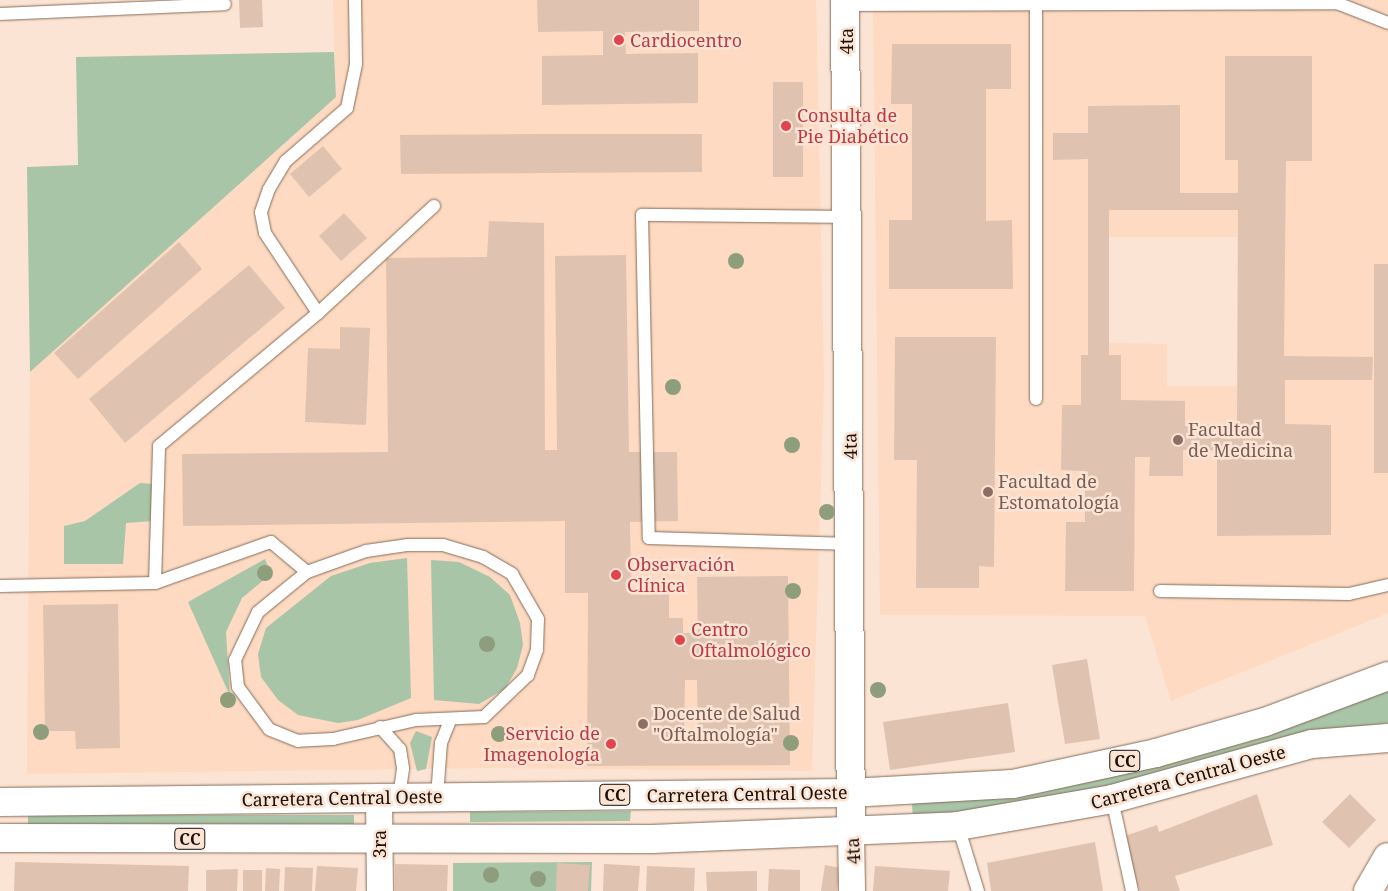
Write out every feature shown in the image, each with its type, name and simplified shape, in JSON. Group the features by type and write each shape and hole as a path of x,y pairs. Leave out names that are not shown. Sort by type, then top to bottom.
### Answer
{"main road":[{"name":"4ta","path":"845,2 851,544 850,793 852,832"},
{"name":"Carretera Central Oeste","path":"0,802 850,793 1014,784 1089,770 1265,722 1388,676"},
{"name":"Carretera Central Oeste","path":"0,838 380,841 652,839 958,826 1112,799 1312,744 1388,738"},
{"path":"1368,891 1388,857"}],"street":[{"name":"3ra","path":"380,891 380,841 389,797"},
{"name":"4ta","path":"852,832 852,891"}],"lane":[{"path":"318,313 266,233 261,212 268,189 286,161 347,108 356,64 354,0"},
{"path":"845,2 1036,4 1337,2 1388,22"},
{"path":"0,14 114,5 225,4"},
{"path":"1036,4 1036,399"},
{"path":"155,583 159,446 318,313 434,206"},
{"path":"847,217 642,215 649,538 851,544"},
{"path":"0,586 155,583 272,542 307,572"},
{"path":"443,544 484,557 512,574 538,619 538,650 528,675 484,717 450,721 416,720 333,739 298,741 269,728 238,687 235,660 242,637 258,612 307,572 366,551 443,544"},
{"path":"1160,591 1349,594 1388,585"},
{"path":"437,797 442,743 450,721"},
{"path":"380,727 400,749 404,769 389,797"},
{"path":"1112,799 1132,891"},
{"path":"958,826 978,891"}],"shaded area":[{"path":"333,0 816,0 824,380 812,771 492,768 27,774 30,372 336,97"},
{"path":"873,0 1388,0 1388,613 1171,701 1145,616 880,615","holes":["1109,237 1238,237 1237,386 1167,386 1167,344 1109,343"]}],"green space":[{"path":"334,52 336,97 30,372 27,167 78,165 76,57"},
{"path":"140,483 154,484 153,521 126,523 123,564 64,564 64,526 85,521"},
{"path":"407,558 411,698 358,720 338,723 298,715 278,700 261,677 258,654 266,628 331,576 370,563"},
{"path":"265,559 271,574 242,598 226,632 230,696 188,602"},
{"path":"431,560 459,562 490,577 510,595 520,623 523,645 517,668 505,689 479,704 434,700"},
{"path":"1388,687 1388,723 1301,734 1056,801 913,819 912,804 1053,789 1295,723"},
{"path":"416,731 432,737 426,769 417,771 410,743"},
{"path":"631,811 630,821 470,822 470,812"},
{"path":"28,815 354,815 354,824 28,824"},
{"path":"592,862 591,891 453,891 453,863"}],"building":[{"path":"239,0 262,0 263,27 240,28"},
{"path":"537,0 699,0 699,31 625,32 626,54 698,53 698,103 542,105 542,56 603,55 603,31 538,32"},
{"path":"892,44 1011,44 1011,89 986,89 986,221 1012,220 1013,289 889,289 889,220 912,220 912,104 891,104"},
{"path":"1225,56 1312,56 1312,161 1286,161 1284,356 1373,357 1372,380 1285,380 1285,424 1331,425 1331,535 1217,536 1217,450 1183,450 1183,476 1149,476 1150,457 1135,457 1134,591 1065,591 1066,522 1085,522 1085,471 1061,470 1062,405 1081,405 1081,355 1088,355 1088,159 1053,160 1053,133 1088,133 1088,106 1180,105 1180,193 1238,193 1238,160 1225,160","holes":["1109,210 1238,210 1237,423 1185,426 1185,401 1121,400 1121,355 1109,355"]},
{"path":"773,82 803,82 803,177 773,177"},
{"path":"702,134 702,172 401,174 400,135"},
{"path":"323,146 342,169 309,197 290,174"},
{"path":"344,213 367,238 341,261 319,236"},
{"path":"489,221 544,223 545,450 557,450 555,256 626,255 629,452 677,452 678,521 630,522 631,592 669,593 669,618 683,618 683,633 698,633 697,577 788,576 790,765 587,766 588,593 565,593 565,521 183,526 182,454 388,452 386,258 487,257","holes":["685,680 697,680 698,739 684,738"]},
{"path":"179,242 202,269 78,379 54,353"},
{"path":"1374,264 1388,264 1388,473 1374,473"},
{"path":"249,265 285,308 125,443 89,399"},
{"path":"340,327 370,328 366,425 305,422 308,348 340,349"},
{"path":"895,337 996,337 994,567 979,566 979,588 916,588 917,460 894,460"},
{"path":"118,604 120,748 76,749 75,731 45,731 43,605"},
{"path":"1087,659 1100,739 1065,744 1052,665"},
{"path":"1008,703 1015,752 890,770 883,722"},
{"path":"1257,794 1273,845 1175,876 1180,891 1140,891 1122,837 1157,825 1159,832"},
{"path":"1350,794 1376,820 1349,848 1322,822"},
{"path":"1095,842 1103,891 991,891 987,863"},
{"path":"15,862 189,866 188,891 14,891"},
{"path":"557,863 590,865 588,891 556,891"},
{"path":"395,864 448,865 447,891 395,891"},
{"path":"604,864 640,866 638,891 603,891"},
{"path":"825,865 841,868 837,891 821,891"},
{"path":"317,866 358,868 356,891 315,891"},
{"path":"647,866 695,868 694,891 646,891"},
{"path":"875,866 950,871 948,891 873,891"},
{"path":"285,867 313,868 312,891 284,891"},
{"path":"266,868 280,869 279,891 265,891"},
{"path":"238,869 237,891 206,891 206,870"},
{"path":"769,869 800,870 800,891 768,891"},
{"path":"243,870 262,870 262,891 243,891"},
{"path":"757,871 757,891 707,891 706,872"}],"place":[{"name":"Cardiocentro","path":"619,40"},
{"name":"Consulta de Pie Diabético","path":"786,126"},
{"name":"Facultad de Medicina","path":"1178,440"},
{"name":"Facultad de Estomatología","path":"988,492"},
{"name":"Observación Clínica","path":"616,575"},
{"name":"Centro Oftalmológico","path":"680,640"},
{"name":"Docente de Salud \"Oftalmología\"","path":"643,724"},
{"name":"Servicio de Imagenología","path":"611,744"}]}
